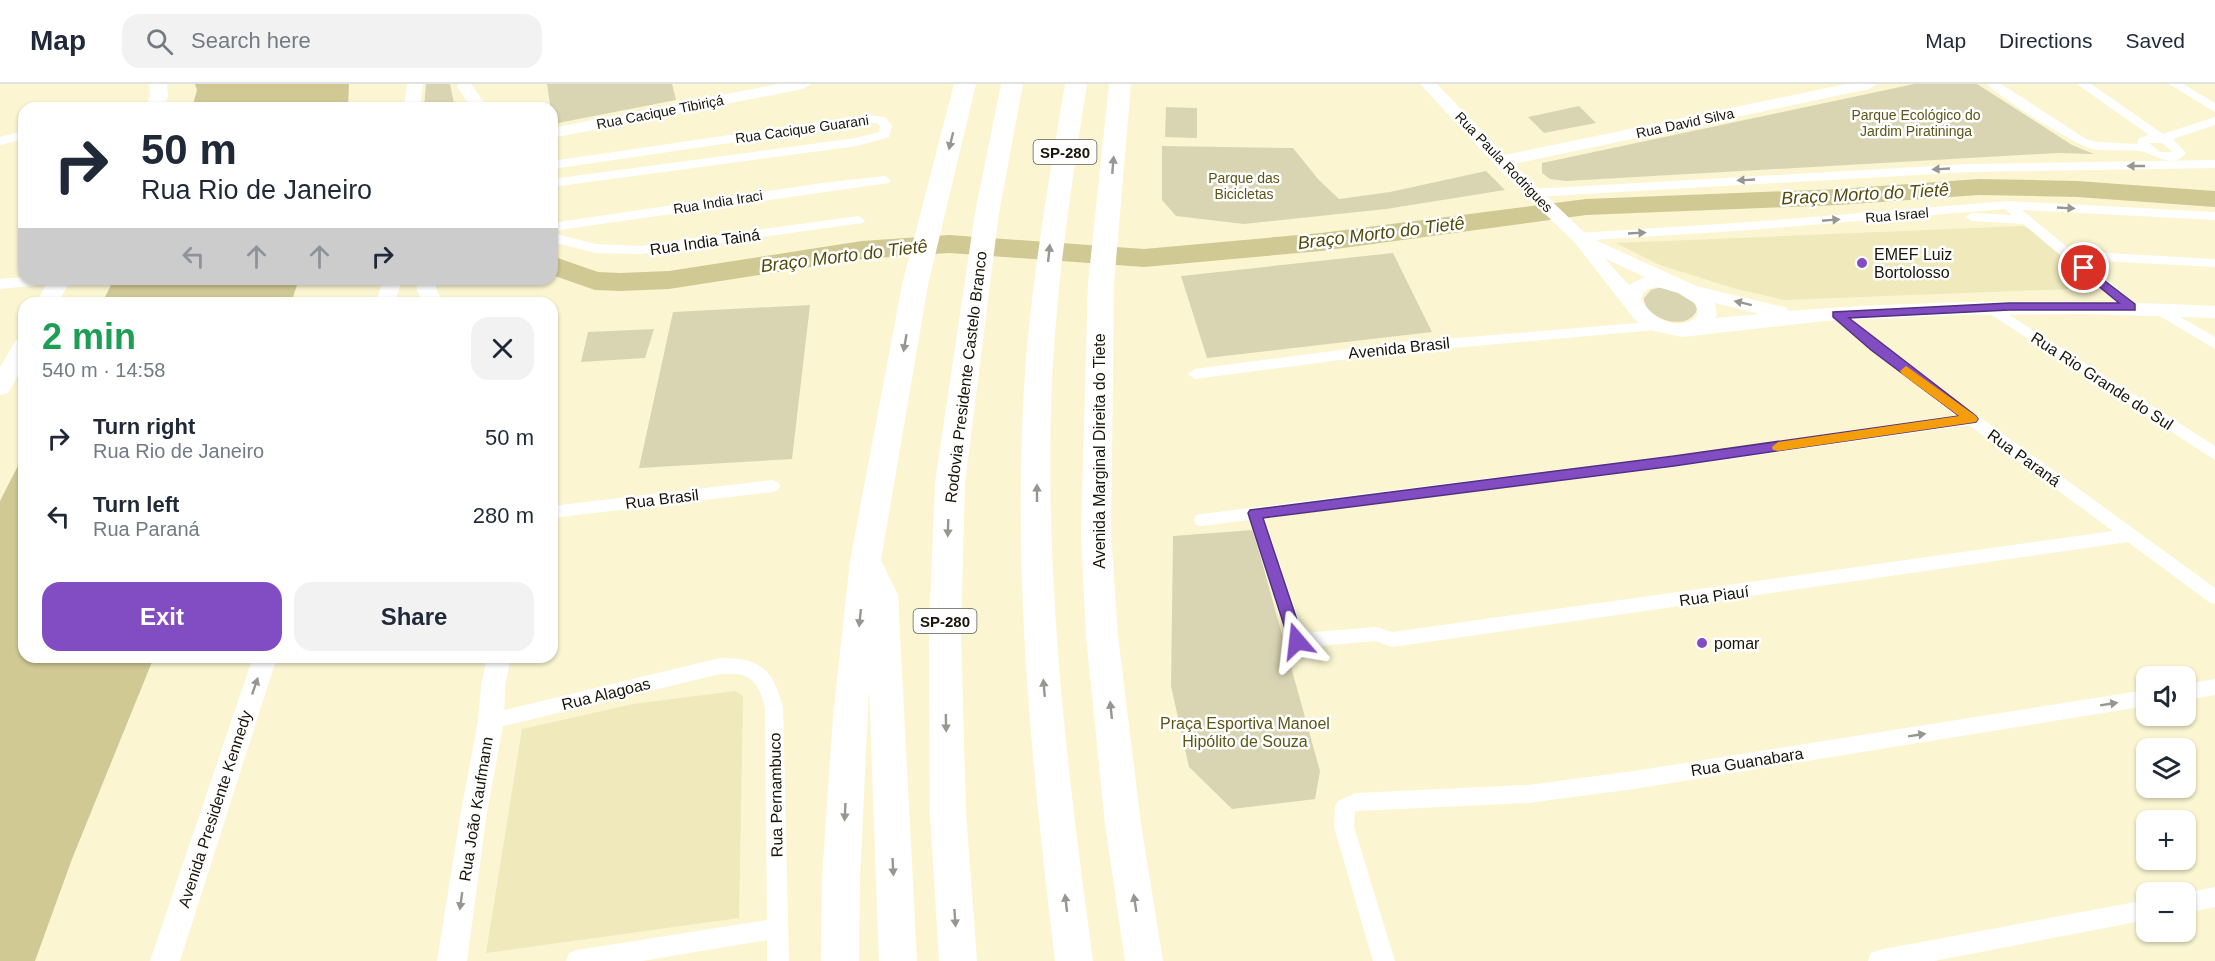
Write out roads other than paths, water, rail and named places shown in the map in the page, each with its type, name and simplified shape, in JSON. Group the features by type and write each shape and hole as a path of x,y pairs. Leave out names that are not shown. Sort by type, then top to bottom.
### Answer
{"highway":[{"path":"840,961 841,878 850,717 865,561 915,285 965,84"},
{"name":"Rodovia Presidente Castelo Branco","path":"958,961 948,813 945,632 950,483 987,213 1012,84"},
{"name":"SP-280","path":"1074,961 1056,824 1038,609 1037,409 1045,287 1053,220 1076,84"},
{"name":"Avenida Marginal Direita do Tiete","path":"1120,84 1101,284 1096,534 1101,613 1123,824 1144,961"},
{"path":"865,561 882,595 898,961"}],"main road":[{"path":"157,102 158,84"},
{"path":"413,102 415,84"},
{"name":"Rua Cacique Tibiriçá","path":"558,132 803,84"},
{"name":"Rua Paula Rodrigues","path":"1428,84 1501,161 1577,235 1635,307"},
{"name":"Rua David Silva","path":"1501,161 1869,84"},
{"path":"464,85 464,102"},
{"path":"464,85 476,102"},
{"name":"Rua Paula Rodrigues","path":"1577,235 1670,282"},
{"path":"1792,316 1693,292 1670,282 1658,281 1638,286 1633,292 1635,307 1661,326 1673,329 1792,316 1989,307 2131,307 2215,312"},
{"path":"1693,292 1701,299 1707,315 1696,327"},
{"path":"0,387 18,356"},
{"name":"Avenida Presidente Kennedy","path":"165,961 263,663"},
{"name":"Rua João Kaufmann","path":"452,961 474,812 491,721 493,686 498,663"}],"street":[{"path":"1993,84 2082,142 2096,146 2145,148 2164,157 2179,156 2215,163"},
{"path":"2083,84 2144,124 2163,140 2178,147 2179,156"},
{"path":"2175,84 2215,108"},
{"name":"Rua Cacique Guarani","path":"558,164 867,118 881,120 886,126 885,134 857,142 558,182"},
{"path":"2145,148 2142,143 2147,139 2163,140 2174,133 2215,121"},
{"path":"0,141 18,136"},
{"path":"1538,197 1969,168 2215,163"},
{"name":"Rua India Iraci","path":"558,226 822,187 885,180"},
{"path":"2008,205 2131,307"},
{"name":"Rua Israel","path":"1577,235 2008,205 2215,216"},
{"path":"1945,211 1962,217 2025,220"},
{"name":"Rua India Tainá","path":"558,239 579,248 610,251 641,250 858,220"},
{"path":"2068,255 2215,263"},
{"path":"0,284 18,282"},
{"name":"Avenida Brasil","path":"1603,331 1635,307"},
{"name":"Rua Rio Grande do Sul","path":"1989,307 2215,454"},
{"path":"2158,309 2215,344"},
{"name":"Rua Paraná","path":"1837,314 1869,342 1971,419 2215,597"},
{"name":"Avenida Brasil","path":"1195,374 1385,348 1661,326"},
{"path":"1202,520 1685,459 1971,419"},
{"name":"Rua Brasil","path":"558,511 772,486"},
{"name":"Rua Piauí","path":"1255,513 1297,641 1376,633 1392,640 1743,592 2131,535"},
{"name":"Rua Alagoas","path":"491,721 720,666"},
{"name":"Rua Pernambuco","path":"720,666 744,666 759,675 770,691 774,707 778,961"},
{"path":"2196,690 2215,687"},
{"name":"Rua Guanabara","path":"1384,961 1346,840 1343,818 1345,807 1356,802 1528,794 1859,745 2136,700"},
{"path":"2196,901 2215,897"},
{"path":"1879,961 2136,912"},
{"path":"577,961 779,928"}],"waterway":[{"name":"Braço Morto do Tietê","path":"558,267 595,281 669,280 862,250 949,244 1144,258 1321,242 1586,207 1838,197 1979,187 2077,189 2215,199"}],"place":[{"name":"EMEF Luiz Bortolosso","path":"1862,263"},
{"name":"pomar","path":"1702,643"}],"park label":[{"name":"Parque Ecológico do Jardim Piratininga","path":"1916,124"},
{"name":"Parque das Bicicletas","path":"1244,186"},
{"name":"Praça Esportiva Manoel Hipólito de Souza","path":"1245,732"}]}
